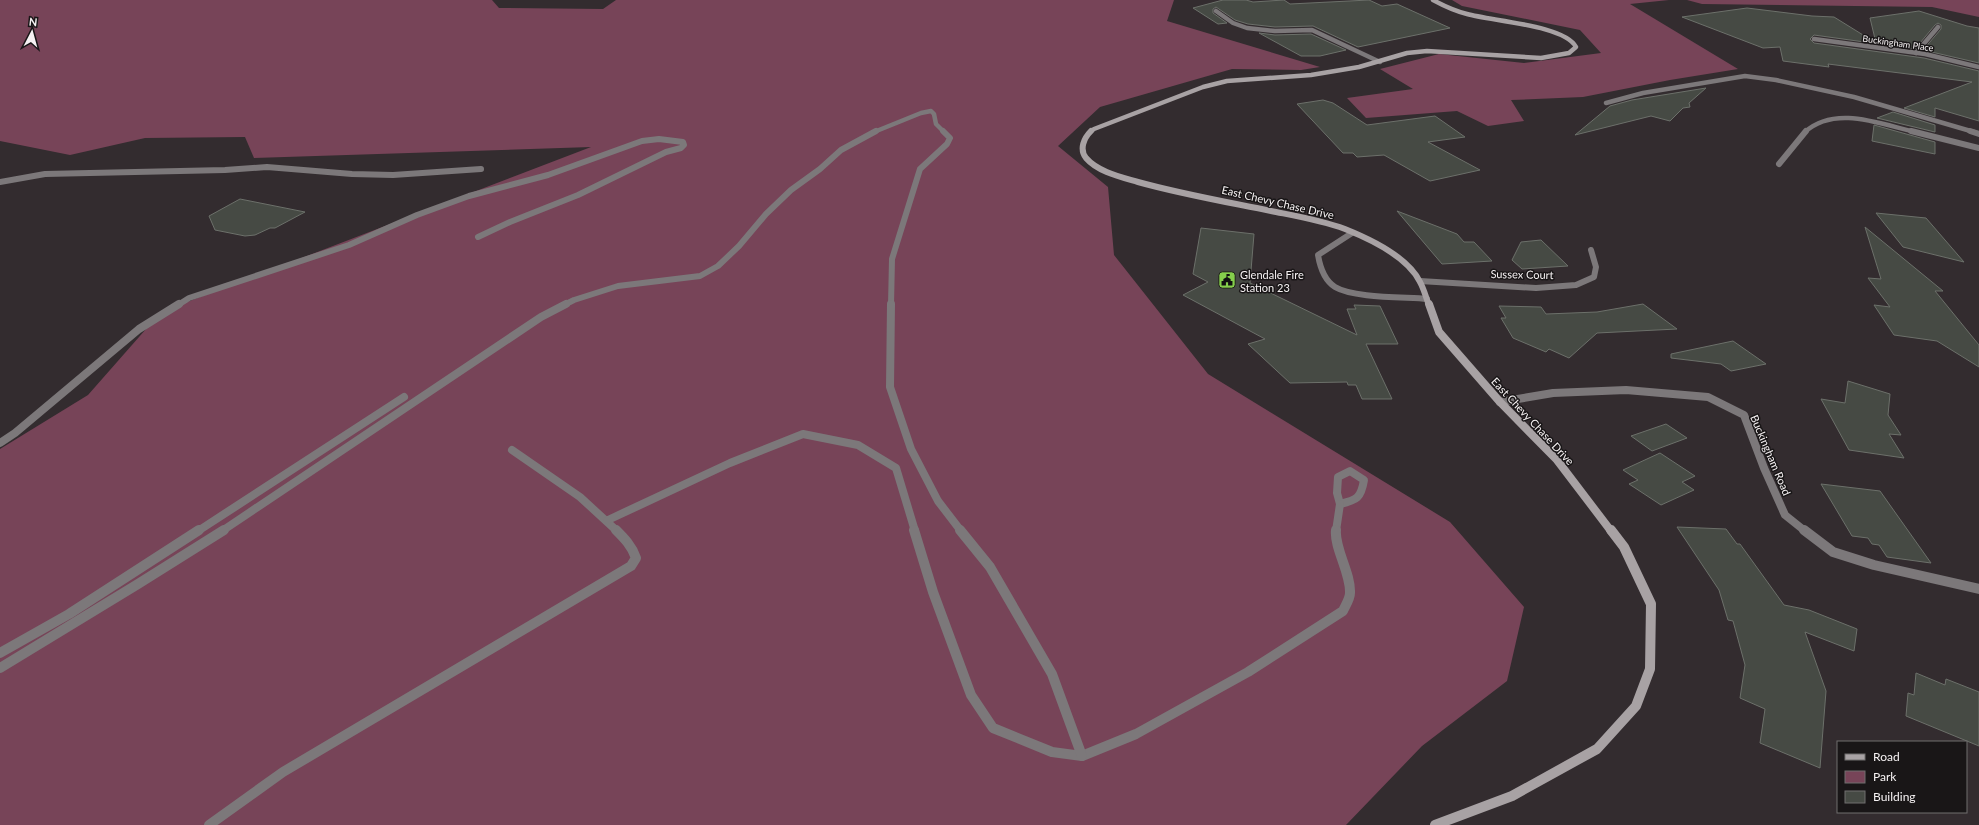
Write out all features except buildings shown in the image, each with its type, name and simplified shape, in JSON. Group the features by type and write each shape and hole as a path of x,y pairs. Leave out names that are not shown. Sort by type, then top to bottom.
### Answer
{"main road":[{"name":"East Chevy Chase Drive","path":"1433,0 1454,10 1554,32 1573,41 1576,47 1569,53 1541,58 1427,51 1407,53 1380,62 1311,75 1247,79 1203,86 1094,130 1086,136 1082,145 1085,157 1095,165 1115,175 1163,189 1306,218 1352,233 1390,252 1403,261 1420,281 1439,332 1500,402 1557,460 1624,546 1652,604 1650,669 1636,706 1597,749 1512,796 1435,825"}],"street":[{"path":"1216,11 1233,23 1247,28 1275,31 1312,30 1380,62"},
{"path":"1916,53 1938,27"},
{"name":"Buckingham Place","path":"1814,39 1916,53 1979,67"},
{"path":"1606,103 1643,93 1745,76 1776,80 1854,97 1979,134"},
{"path":"0,668 78,623 346,450 541,317 574,300 618,286 700,276 718,266 739,246 766,214 791,190 820,169 840,150 863,137 921,113 931,111 934,114 936,124 950,138 947,144 920,169 892,259 890,387 911,449 938,501 990,567 1052,674 1082,756"},
{"path":"1779,164 1813,124 1828,118 1846,117 1864,120 1979,148"},
{"path":"0,443 15,433 139,329 189,298 348,245 469,196 548,175 642,141 659,139 683,142 684,145 681,148 666,152 578,195 510,222 478,237"},
{"path":"0,182 45,174 106,174 267,167 352,174 394,175 481,169"},
{"path":"1352,233 1318,255 1320,270 1336,288 1352,292 1427,299"},
{"name":"Sussex Court","path":"1420,281 1536,288 1576,285 1594,277 1596,267 1591,250"},
{"name":"Buckingham Road","path":"1500,402 1553,392 1626,390 1708,397 1744,415 1764,468 1785,515 1833,552 1874,565 1979,589"},
{"path":"0,654 68,614 404,397"},
{"path":"608,520 701,478 730,463 803,434 858,445 896,468 933,592 971,695 993,728 1019,740 1052,752 1082,756 1136,734 1248,672 1343,611 1350,594 1343,558 1336,538 1340,504"},
{"path":"209,825 225,812 283,772 631,566 636,558 634,549 608,520 583,497 512,450"}],"green space":[{"path":"0,0 492,0 499,8 603,9 616,0 1174,0 1167,21 1320,67 1301,70 1232,69 1100,107 1058,146 1108,187 1114,255 1208,374 1450,522 1524,607 1507,681 1422,746 1346,825 0,825 0,449 88,395 161,312 591,147 254,158 245,137 145,138 70,155 0,141"},
{"path":"1452,0 1669,0 1630,4 1738,69 1670,80 1583,97 1511,100 1524,121 1488,126 1457,111 1366,118 1347,98 1413,89 1380,69 1439,54 1524,63 1601,53 1580,30 1462,6"},
{"path":"1687,0 1979,0 1979,17 1932,7 1702,4"}],"place":[{"name":"Glendale Fire Station 23","path":"1227,280"}]}
